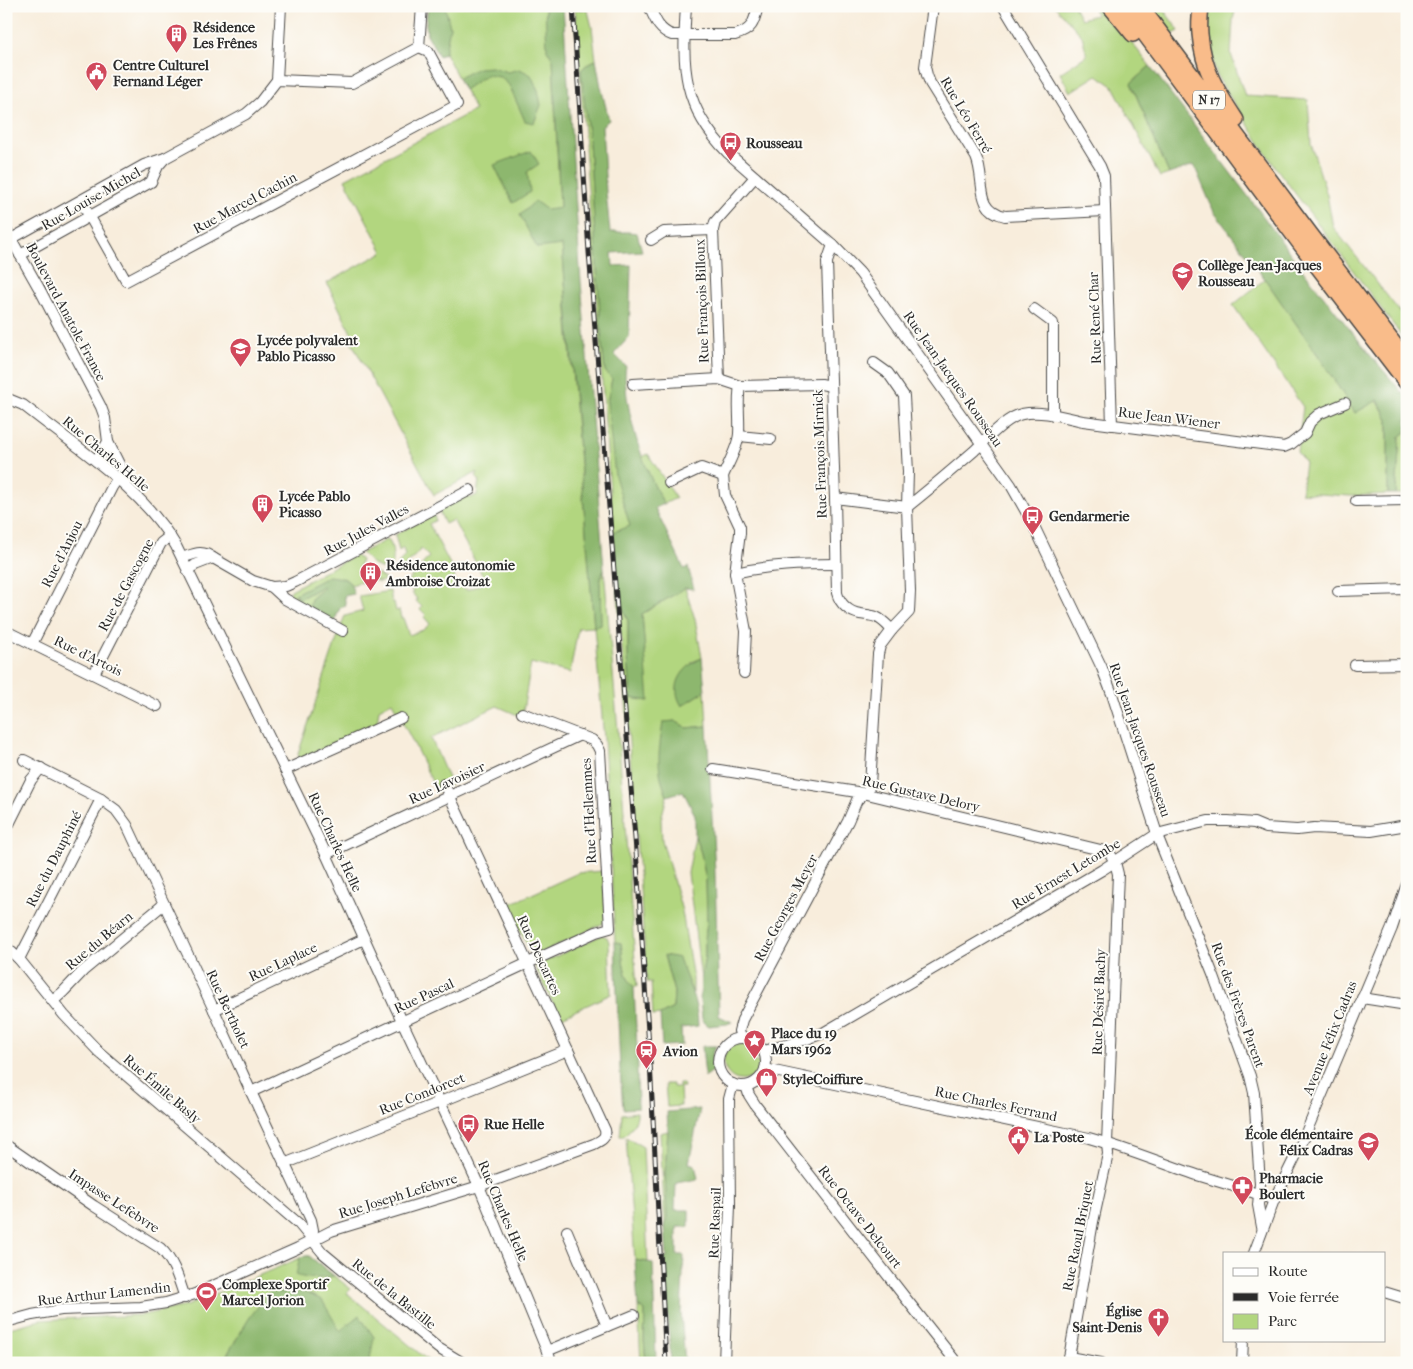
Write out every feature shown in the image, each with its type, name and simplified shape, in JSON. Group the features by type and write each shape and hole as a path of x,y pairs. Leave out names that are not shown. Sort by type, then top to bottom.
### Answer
{"highway":[{"path":"1110,6 1166,77 1187,91"},
{"name":"N 17","path":"1124,6 1298,242 1407,382"},
{"name":"N 17","path":"1140,6 1407,361"},
{"path":"1201,6 1200,33 1207,71 1216,90 1272,169 1280,194"}],"street":[{"path":"281,6 277,80 352,83 419,47 422,6"},
{"path":"649,6 660,28 672,35 735,35 743,33 753,23 758,6"},
{"name":"Rue Jean-Jacques Rousseau","path":"686,6 684,35 685,74 695,107 714,137 728,153 833,245 860,273 982,443 1024,506 1102,668 1158,834"},
{"name":"Rue Léo Ferré","path":"932,6 926,67 927,75 980,165 983,196 986,205 997,214 1005,216 1105,211"},
{"name":"Rue René Char","path":"1003,6 1102,171 1112,425"},
{"name":"Rue Marcel Cachin","path":"81,201 126,281 457,105 428,51 419,47"},
{"name":"Rue Louise Michel","path":"8,234 81,201 144,165 165,158 246,114 260,102 277,80"},
{"name":"Rue Louise Michel","path":"20,255 151,182 158,166 165,158"},
{"name":"Rue François Billoux","path":"719,379 713,230 715,222 755,177"},
{"path":"652,240 664,232 713,230"},
{"name":"Boulevard Anatole France","path":"8,234 101,407 105,418 108,442 122,472 126,486"},
{"name":"Rue François Mirnick","path":"833,245 827,262 837,593 839,601 845,607 858,614 874,616 882,620 892,630"},
{"path":"1034,309 1053,324 1054,415"},
{"name":"Rue Georges Meyer","path":"741,1038 739,1031 742,1020 848,821 857,800 868,790 872,778 878,654 880,646 908,612 910,605 907,508 908,472 904,396 888,373 874,364"},
{"path":"633,384 719,379 740,386 821,384 831,386"},
{"path":"740,386 738,397 739,436 723,476 725,495 740,527 735,573 746,631 744,673"},
{"name":"Rue Charles Helle","path":"7,399 36,414 118,478 153,514 170,536 326,854 479,1186 552,1363"},
{"name":"Rue Jean Wiener","path":"907,508 996,430 1020,414 1054,415 1083,421 1284,447 1305,433 1310,422 1320,414 1345,403"},
{"path":"739,436 771,439"},
{"path":"96,461 108,442"},
{"path":"669,483 701,468 723,476"},
{"name":"Rue d'Anjou","path":"32,644 118,478"},
{"name":"Rue Jules Valles","path":"272,587 286,586 295,582 470,490"},
{"path":"835,498 907,508"},
{"path":"1356,501 1407,500"},
{"name":"Rue de Gascogne","path":"94,674 161,543 170,536"},
{"path":"182,558 196,553 208,554 253,582 272,587 284,599 343,630"},
{"path":"188,570 213,558"},
{"path":"735,573 791,564 836,564"},
{"path":"1338,591 1407,589"},
{"name":"Rue d'Artois","path":"6,631 157,706"},
{"path":"1355,665 1407,664"},
{"name":"Rue d'Hellemmes","path":"522,713 592,740 597,744 600,751 610,928"},
{"path":"285,770 401,718"},
{"name":"Rue Lavoisier","path":"326,854 580,735"},
{"name":"Rue Bertholet","path":"24,760 101,799 116,810 127,825 311,1220 312,1240"},
{"path":"6,830 32,780 41,768"},
{"name":"Rue Gustave Delory","path":"714,769 863,794 1109,852 1115,862"},
{"name":"Rue Descartes","path":"444,784 605,1130 604,1138"},
{"name":"Rue du Dauphiné","path":"19,959 101,799"},
{"name":"Rue Ernest Letombe","path":"764,1051 823,1033 1102,870 1158,834 1208,821 1228,821 1254,824 1266,828 1297,830 1314,828 1371,831 1407,825"},
{"name":"Rue des Frères Parent","path":"1158,834 1214,977 1250,1076 1254,1094 1260,1184 1258,1205 1262,1227"},
{"name":"Rue Désiré Bachy","path":"1107,1143 1118,884 1115,862"},
{"name":"Avenue Félix Cadras","path":"1256,1252 1262,1227 1300,1147 1392,928 1407,884"},
{"name":"Rue du Béarn","path":"53,1001 83,971 164,904"},
{"name":"Rue Pascal","path":"251,1092 528,963 596,932 610,928"},
{"name":"Rue Laplace","path":"214,1010 364,939"},
{"name":"Rue Émile Basly","path":"6,946 19,959 64,1015 99,1052 298,1224 312,1240"},
{"path":"1362,998 1407,1005"},
{"path":"741,1038 754,1041 764,1051 765,1069 758,1080 752,1084 746,1086 733,1084 719,1070 719,1056 727,1044 733,1040 741,1038"},
{"name":"Rue Condorcet","path":"284,1164 568,1050"},
{"name":"Rue Charles Ferrand","path":"765,1069 1088,1138 1274,1200"},
{"name":"Rue Raspail","path":"724,1363 730,1205 730,1094 733,1084"},
{"name":"Rue Octave Delcourt","path":"746,1086 756,1106 957,1363"},
{"name":"Rue Joseph Lefebvre","path":"312,1240 331,1231 479,1186 594,1144 604,1138"},
{"name":"Rue Raoul Briquet","path":"1068,1360 1093,1222 1108,1154 1107,1143"},
{"name":"Impasse Lefebvre","path":"6,1146 160,1248 168,1255 172,1262 185,1298"},
{"path":"567,1230 607,1326"},
{"name":"Rue Arthur Lamendin","path":"6,1322 61,1310 141,1307 185,1298 312,1240"},
{"name":"Rue de la Bastille","path":"312,1240 323,1253 420,1334 438,1348 463,1363"},
{"path":"1386,1293 1407,1299"},
{"path":"547,1351 634,1315"},
{"path":"1242,1363 1243,1342"},
{"path":"1068,1360 1102,1363"}],"green space":[{"path":"428,6 551,6 557,157 571,364 594,626 601,625 600,582 604,569 637,987 630,983 628,978 621,943 615,942 604,739 594,627 578,628 570,673 531,663 522,717 497,706 431,738 451,785 437,792 392,702 379,709 377,724 300,759 298,754 344,618 345,616 363,611 359,596 390,591 392,602 394,602 396,611 399,610 409,635 423,630 430,624 424,617 426,615 420,609 422,607 416,601 417,599 412,593 413,591 405,584 429,557 421,549 398,574 399,562 405,556 403,548 399,551 395,535 433,514 436,520 429,524 454,572 455,583 467,590 486,582 453,520 445,524 439,511 464,496 471,498 477,495 479,480 476,477 478,472 434,495 351,341 353,337 327,283 383,252 345,179 475,110 445,53 439,56 427,34"},
{"path":"428,6 445,6 450,27 445,53 439,56 427,34"},
{"path":"545,6 563,6 580,269 604,569 600,582 601,625 594,627 562,245 537,248 520,215 535,201 547,210 560,208 553,59 547,50"},
{"path":"1055,6 1074,6 1081,19 1096,15 1094,6 1103,6 1150,66 1131,83 1169,174 1160,177 1113,86 1097,75 1070,92 1060,73 1087,55 1082,36"},
{"path":"1151,6 1161,6 1179,31 1171,35"},
{"path":"1207,6 1236,6 1233,20 1231,54 1245,96 1308,100 1311,144 1327,195 1333,227 1407,321 1407,343 1274,165 1218,78 1210,42"},
{"path":"575,8 588,11 596,60 581,70 589,143 602,345 605,371 612,379 607,402 630,527 613,532"},
{"path":"596,60 609,120 602,126 610,232 637,233 642,251 612,253 613,266 631,265 629,337 614,354 626,366 627,397 636,439 651,478 664,504 655,508 684,569 688,567 694,589 685,588 642,614 649,701 631,698 628,621 618,596 613,532 630,526 615,476 607,402 612,379 605,371 602,345 589,143 581,70"},
{"path":"1150,66 1295,260 1407,398 1407,431 1400,437 1396,494 1388,494 1388,420 1378,400 1355,413 1322,361 1265,279 1214,212 1194,165 1169,174 1131,83"},
{"path":"492,67 508,72 520,69 531,75 538,90 541,105 534,123 525,121 509,85 500,77 486,75 464,90 458,78 478,68"},
{"path":"531,151 539,164 527,172 530,192 513,203 494,165"},
{"path":"1265,279 1322,361 1355,413 1377,400 1388,420 1388,494 1351,496 1301,493 1305,462 1297,452 1303,407 1233,305"},
{"path":"1407,431 1407,494 1396,494 1400,437"},
{"path":"648,454 676,498 664,504 651,480 642,457"},
{"path":"388,539 393,554 393,564 389,567 380,568 376,566 361,553"},
{"path":"355,555 361,560 359,567 370,576 373,570 386,580 360,582 352,585 344,578 295,594 299,599 323,586 324,588 311,599 309,608 289,596 291,590"},
{"path":"329,576 346,580 351,585 354,594 344,596 346,606 340,608 334,622 309,608 311,599 324,588 323,586 299,599 295,594"},
{"path":"685,588 695,619 702,658 692,662 682,706 705,691 707,726 687,728 675,721 663,723 662,781 667,796 661,819 662,840 682,911 693,979 693,993 686,977 664,956 674,992 673,1008 660,1015 653,1016 651,982 647,982 618,596 628,621 631,698 648,701 642,614"},
{"path":"702,658 705,691 682,706 678,699 677,684 683,672"},
{"path":"675,721 687,728 707,726 715,872 719,1016 732,1022 727,1024 709,1026 702,1019 700,1000 707,921 706,880 701,853 695,836 695,815 683,791 667,796 659,768 663,722"},
{"path":"695,836 701,853 706,880 707,921 705,956 701,979 688,873"},
{"path":"603,871 606,919 604,923 533,957 508,905 578,873"},
{"path":"602,935 607,937 609,942 611,994 560,1018 535,966"},
{"path":"615,942 621,943 626,972 630,983 634,987 638,1108 623,1109"},
{"path":"664,955 679,958 698,1017 698,1026 681,1028 682,1045 662,1046 660,1015 673,1008 674,992"},
{"path":"741,1042 751,1045 758,1051 761,1057 753,1058 752,1061 761,1063 754,1076 749,1079 740,1080 733,1078 728,1073 724,1066 724,1059 726,1052 732,1046"},
{"path":"702,1046 716,1046 712,1055 714,1070 705,1077"},
{"path":"679,1083 683,1083 684,1087 680,1087 681,1106 667,1107 665,1084 673,1084 673,1087 679,1087"},
{"path":"700,1109 689,1163 695,1165 698,1179 676,1183 675,1210 689,1210 689,1227 677,1227 677,1255 684,1255 681,1313 685,1363 671,1363 664,1258 667,1258 665,1173 668,1131 667,1112"},
{"path":"637,1112 635,1122 631,1128 624,1136 620,1136 622,1114"},
{"path":"668,1131 665,1174 667,1217 665,1228 660,1133"},
{"path":"626,1137 643,1147 648,1262 635,1260"},
{"path":"305,1256 309,1256 351,1289 347,1293 431,1363 284,1363 250,1318 222,1363 6,1363 6,1329 40,1320 142,1315 186,1306"},
{"path":"309,1256 334,1276 305,1278 296,1275 300,1257"},
{"path":"635,1260 653,1263 656,1363 646,1363 644,1340 645,1311 638,1306"},
{"path":"273,1287 279,1292 301,1291 322,1300 340,1331 359,1315 374,1337 370,1359 373,1363 222,1363 250,1317"},
{"path":"638,1306 645,1311 644,1340 646,1363 641,1363"}],"railway":[{"path":"573,6 589,252 637,864 666,1363"}],"place":[{"name":"Résidence Les Frênes","path":"177,54"},
{"name":"Centre Culturel Fernand Léger","path":"97,92"},
{"name":"Rousseau","path":"730,162"},
{"name":"Collège Jean-Jacques Rousseau","path":"1182,292"},
{"name":"Lycée polyvalent Pablo Picasso","path":"241,367"},
{"name":"Lycée Pablo Picasso","path":"263,523"},
{"name":"Gendarmerie","path":"1033,535"},
{"name":"Résidence autonomie Ambroise Croizat","path":"370,592"},
{"name":"Place du 19 Mars 1962","path":"755,1060"},
{"name":"Avion","path":"647,1070"},
{"name":"StyleCoiffure","path":"767,1098"},
{"name":"Rue Helle","path":"468,1143"},
{"name":"La Poste","path":"1018,1156"},
{"name":"École élémentaire Félix Cadras","path":"1369,1161"},
{"name":"Pharmacie Boulert","path":"1243,1205"},
{"name":"Complexe Sportif Marcel Jorion","path":"206,1311"},
{"name":"Église Saint-Denis","path":"1158,1338"}]}
